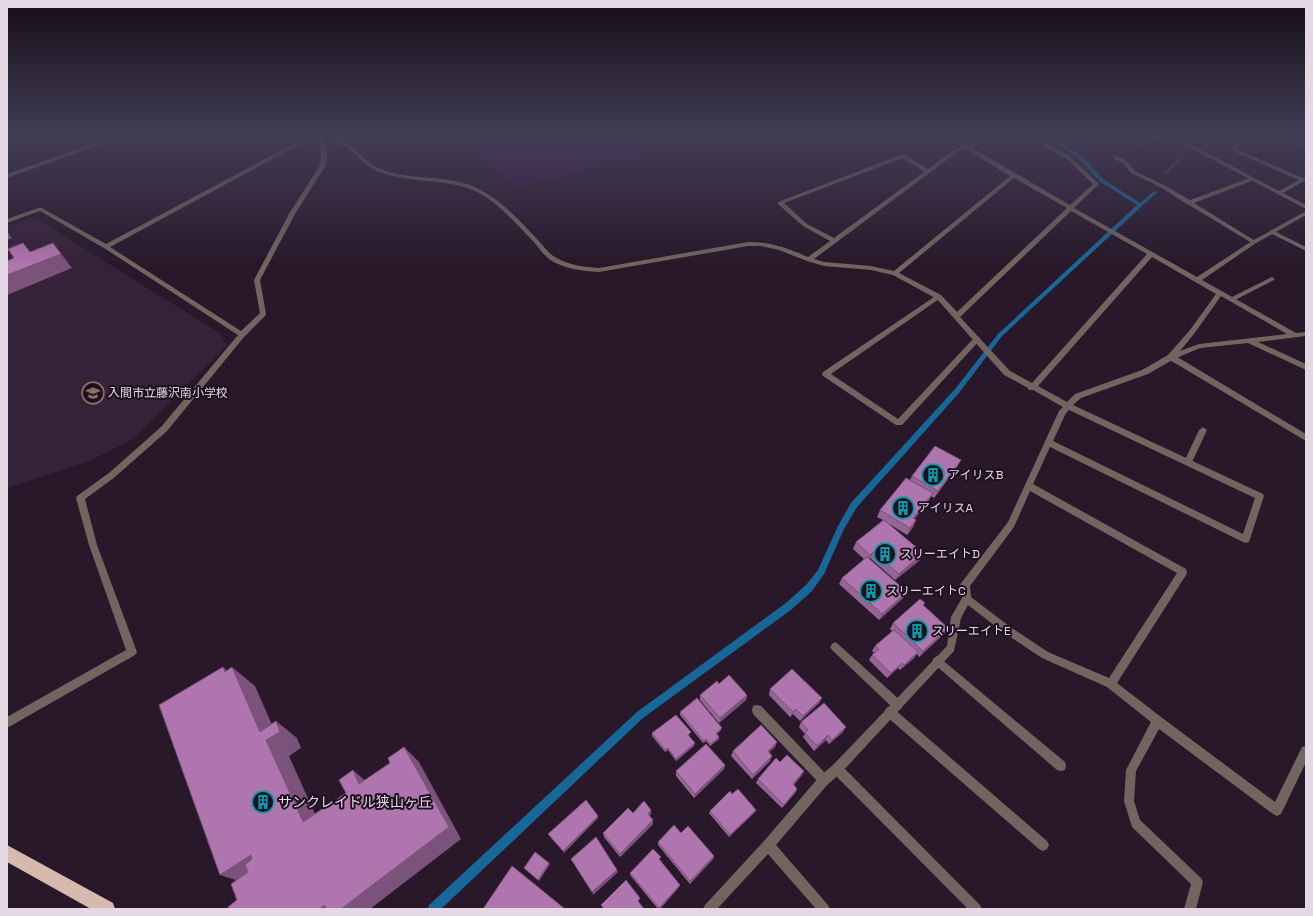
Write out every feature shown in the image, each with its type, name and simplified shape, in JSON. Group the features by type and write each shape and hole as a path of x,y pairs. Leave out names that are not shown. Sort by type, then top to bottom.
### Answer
{"highway":[{"path":"7,853 107,909"}],"street":[{"path":"106,247 233,179"},
{"path":"7,723 132,652 93,545 80,498 112,475 164,428 242,335 263,314 257,280 292,214 314,179"},
{"path":"420,179 459,185 487,195 552,258 564,265 581,269 599,270 748,244 761,244 781,248 809,260 824,264 871,268 895,273 939,297 1006,373 1068,406 1260,496 1246,539 1049,443"},
{"path":"834,241 805,224 780,203 843,179"},
{"path":"809,260 920,179"},
{"path":"895,273 1011,179"},
{"path":"1019,179 1294,335"},
{"path":"957,316 1096,184 1091,179"},
{"path":"1147,179 1254,242"},
{"path":"1188,203 1252,179 1306,207"},
{"path":"1279,193 1305,179"},
{"path":"7,221 40,209 106,247 242,335"},
{"path":"1197,280 1254,242 1306,213"},
{"path":"1272,232 1306,249"},
{"path":"1032,388 1151,254"},
{"path":"1231,299 1272,279"},
{"path":"1171,357 1192,332 1220,293"},
{"path":"939,297 826,374 899,423 979,342"},
{"path":"709,909 768,845 824,780 837,769 937,661 951,648 956,617 967,599 965,585 1011,524 1063,411 1078,396 1145,372 1171,357 1199,346 1306,334"},
{"path":"1250,341 1306,367"},
{"path":"1171,357 1306,438"},
{"path":"1188,462 1203,430"},
{"path":"1029,486 1183,572 1111,684"},
{"path":"967,599 1006,628 1045,654 1111,684 1157,721 1277,810 1306,751"},
{"path":"835,647 894,708 1043,845"},
{"path":"937,661 1061,766"},
{"path":"757,710 824,780"},
{"path":"1157,721 1131,770 1129,801 1136,824 1197,882 1190,909"},
{"path":"837,769 976,908"},
{"path":"768,845 824,909"}],"path":[{"path":"1156,183 1160,179"}],"shaded area":[{"path":"504,179 551,179 514,189"},
{"name":"入間市立藤沢南小学校","path":"34,217 221,334 227,346 133,439 89,461 7,488 7,226"}],"building":[{"path":"23,243 30,252 53,243 61,254 7,275 7,261 14,258 8,249"},
{"name":"アイリスB","path":"935,446 961,460 938,491 912,476"},
{"name":"アイリスA","path":"906,478 933,493 913,518 916,520 910,528 880,510"},
{"name":"スリーエイトD","path":"884,520 923,553 899,574 873,552 870,555 856,542"},
{"name":"スリーエイトC","path":"867,557 907,592 882,614 842,578"},
{"name":"スリーエイトE","path":"920,599 925,603 923,605 948,628 923,651 893,623"},
{"path":"894,630 918,652 904,665 902,663 891,673 872,655 879,649 875,646"},
{"name":"サンクレイドル狭山ヶ丘","path":"223,667 225,672 232,667 260,732 276,721 280,732 266,740 303,822 346,793 339,780 353,770 359,784 390,763 388,758 404,747 449,827 341,909 326,909 325,905 319,909 229,909 228,907 237,900 231,884 248,872 245,865 252,859 251,855 220,875 159,705"},
{"path":"792,669 822,698 803,716 796,709 793,712 770,689"},
{"path":"729,675 747,695 720,718 700,695 717,681 719,684"},
{"path":"697,698 722,728 716,733 719,737 711,744 706,739 704,741 680,712"},
{"path":"824,703 846,727 832,740 828,735 817,746 805,733 808,730 801,722"},
{"path":"676,715 691,732 688,735 695,743 676,759 668,748 665,750 652,733"},
{"path":"761,725 777,742 768,751 772,756 753,775 733,751"},
{"path":"706,744 725,765 695,794 676,771"},
{"path":"787,755 804,771 793,784 797,789 784,805 758,779 776,758 780,762"},
{"path":"738,789 756,810 730,835 710,811 730,791 732,794"},
{"path":"586,800 598,816 563,851 548,834"},
{"path":"644,801 651,810 648,814 653,820 620,854 603,833 628,808 633,813"},
{"path":"674,825 681,833 688,826 714,856 690,881 658,842"},
{"path":"596,837 617,870 592,892 571,859"},
{"path":"653,849 661,857 659,859 680,885 659,908 630,873"},
{"path":"535,852 549,863 538,880 524,868"},
{"path":"512,866 565,909 483,909"},
{"path":"626,880 640,898 638,901 644,909 604,909 601,905"}],"waterway":[{"path":"1100,179 1140,205"},
{"path":"1140,205 1156,192"},
{"path":"433,909 640,715 789,606 809,588 821,572 841,528 854,505 957,391 1000,335 1140,205"}],"place":[{"name":"入間市立藤沢南小学校","path":"93,393"},
{"name":"アイリスB","path":"933,475"},
{"name":"アイリスA","path":"903,508"},
{"name":"スリーエイトD","path":"885,554"},
{"name":"スリーエイトC","path":"871,591"},
{"name":"スリーエイトE","path":"917,631"},
{"name":"サンクレイドル狭山ヶ丘","path":"263,802"}]}
